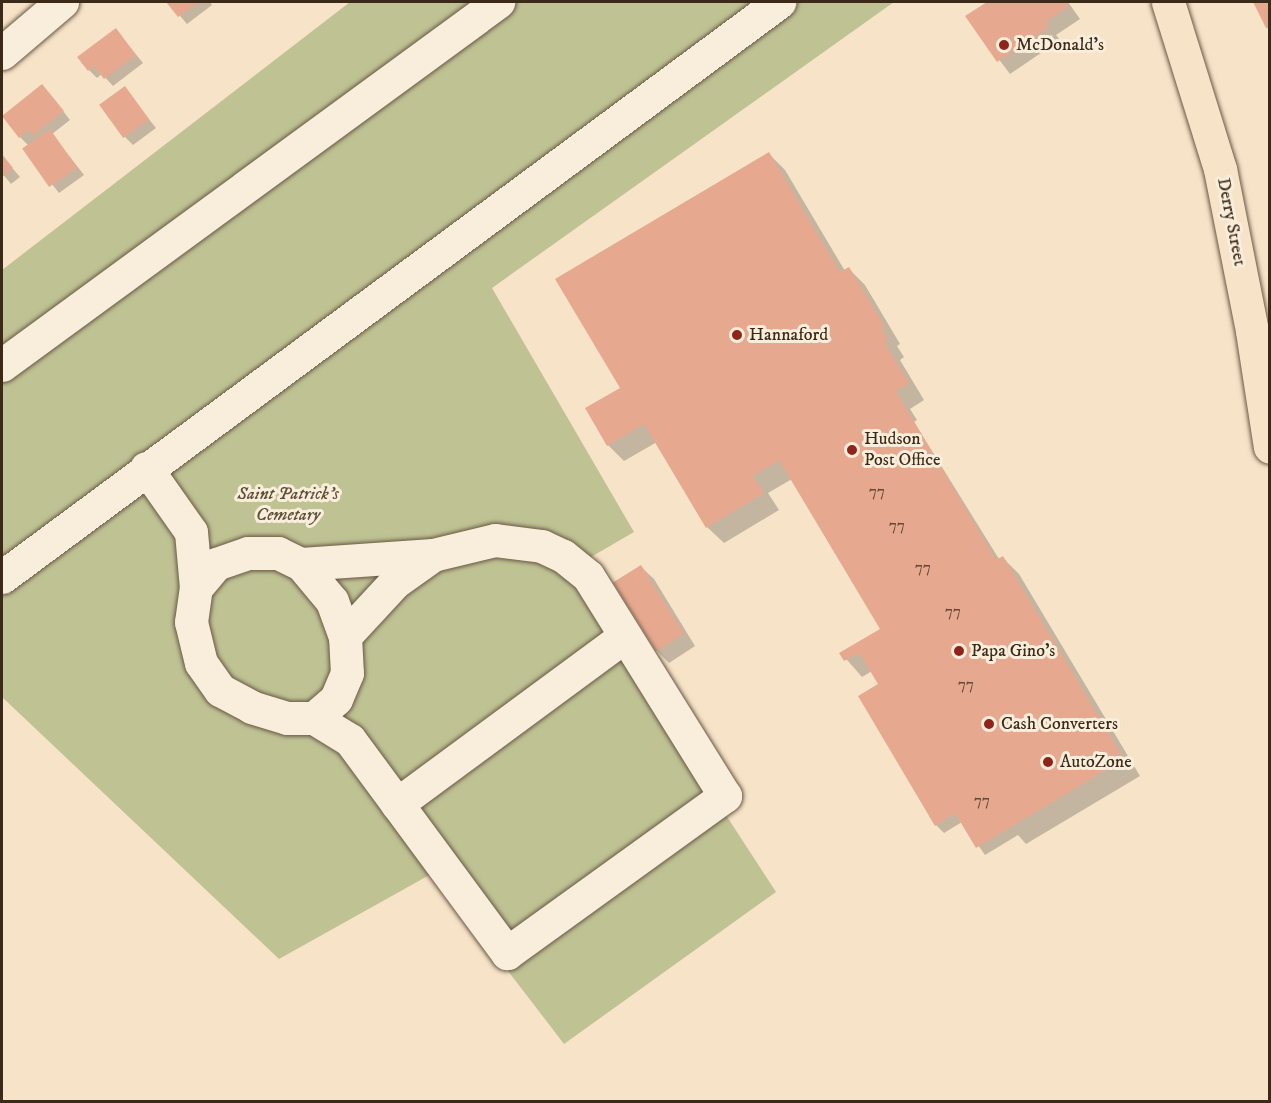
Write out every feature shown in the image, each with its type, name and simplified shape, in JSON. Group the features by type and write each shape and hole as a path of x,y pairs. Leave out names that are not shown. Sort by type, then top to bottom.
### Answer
{"main road":[{"name":"Derry Street","path":"1168,2 1220,169 1252,331 1269,447"}],"street":[{"path":"6,40 62,2"},
{"path":"2,365 498,2"},
{"path":"2,577 146,468 779,2"},
{"path":"146,468 191,532 196,588 191,622 201,663 220,690 252,707 287,718 325,708 347,673 345,636 332,601 302,564"},
{"path":"191,532 249,553 278,554 302,564 434,555 495,540 542,546 563,556 588,576 725,795 507,953 325,708"},
{"path":"196,588 216,564 249,553"},
{"path":"345,636 395,582 434,555"},
{"path":"397,804 625,636"}],"green space":[{"name":"Saint Patrick's Cemetary","path":"350,2 894,2 492,288 634,532 567,571 776,892 564,1044 433,873 279,959 2,697 2,270"}],"building":[{"path":"166,2 199,2 178,17"},
{"name":"McDonald's","path":"987,2 1066,2 1069,6 1045,22 1049,27 997,62 965,16"},
{"path":"1253,2 1269,2 1269,27 1266,28"},
{"path":"116,28 136,55 104,79 94,66 88,71 77,57"},
{"path":"42,84 64,111 33,135 29,130 19,138 2,116"},
{"path":"125,86 149,119 123,138 99,105"},
{"path":"50,129 77,168 49,187 22,149"},
{"path":"769,152 840,272 849,267 885,327 882,329 888,340 885,343 909,383 896,391 996,560 1003,556 1124,759 976,848 955,813 935,826 858,696 878,684 859,653 844,661 839,653 880,629 779,460 753,476 764,493 706,528 644,424 607,446 585,408 620,388 555,279"},
{"path":"2,154 13,168 2,177"},
{"path":"641,565 684,634 656,651 613,582"}],"place":[{"name":"McDonald's","path":"1004,45"},
{"name":"Hannaford","path":"737,335"},
{"name":"Hudson Post Office","path":"852,450"},
{"name":"Papa Gino's","path":"959,651"},
{"name":"Cash Converters","path":"989,724"},
{"name":"AutoZone","path":"1048,762"}]}
